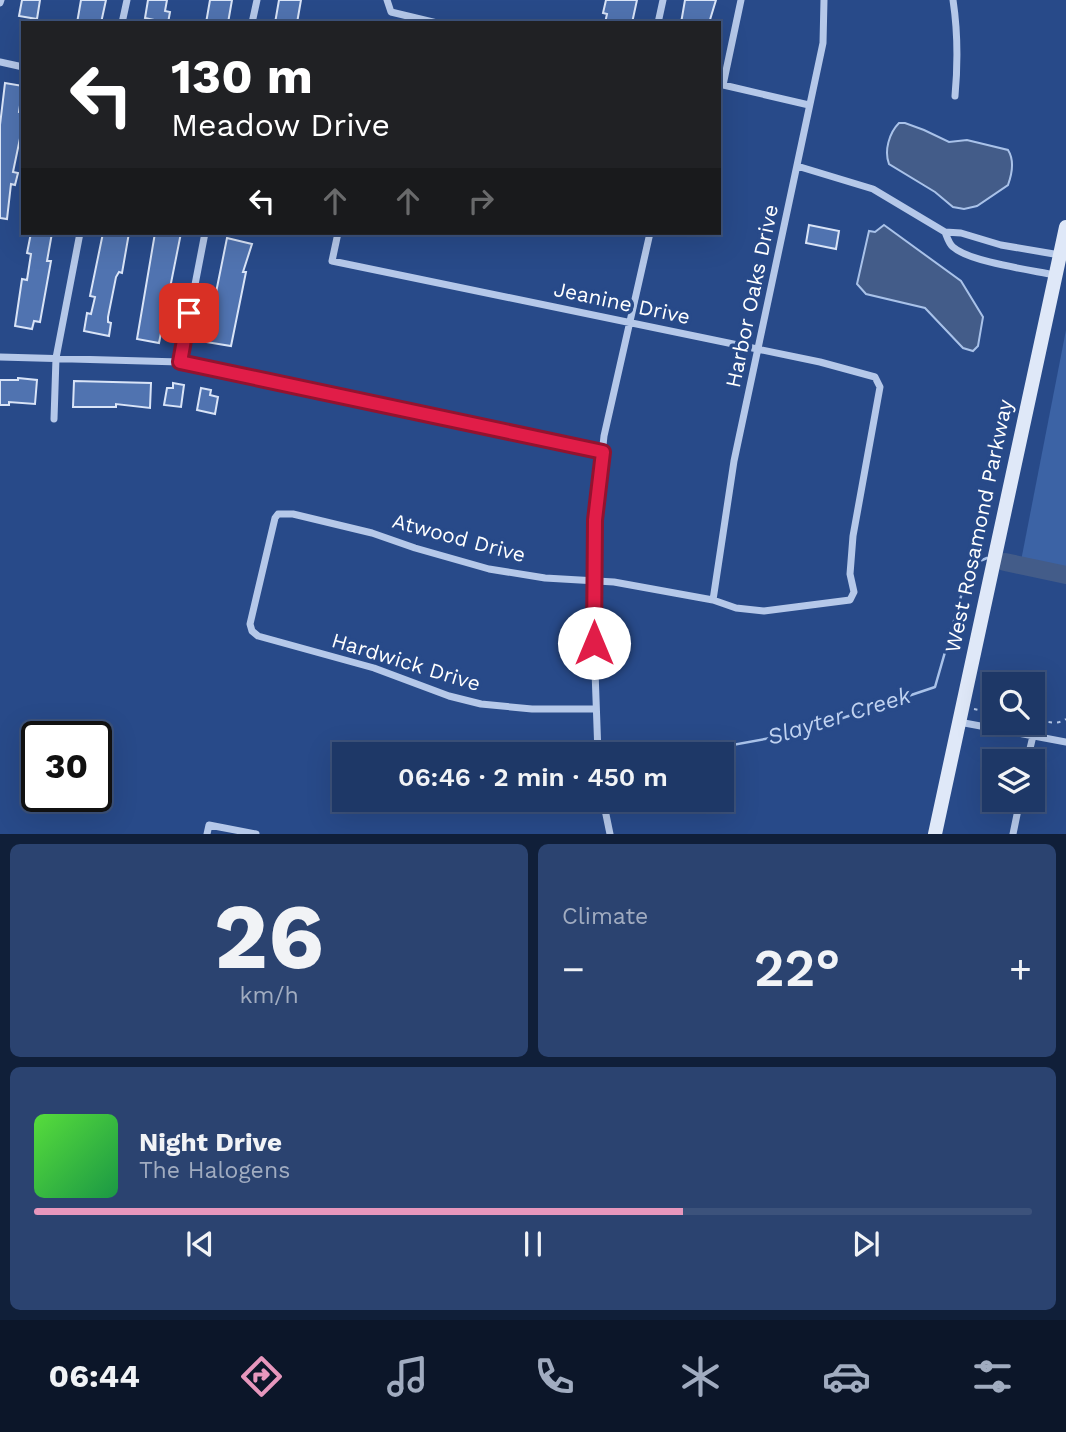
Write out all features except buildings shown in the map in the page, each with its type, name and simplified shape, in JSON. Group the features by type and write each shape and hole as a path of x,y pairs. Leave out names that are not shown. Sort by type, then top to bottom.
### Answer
{"street":[{"path":"122,21 127,0"},
{"path":"252,21 257,0"},
{"path":"387,0 391,12 429,21"},
{"path":"658,21 663,0"},
{"path":"741,0 721,84 809,105"},
{"name":"Harbor Oaks Drive","path":"713,600 734,461 823,43 824,0"},
{"path":"953,0 958,60 955,96"},
{"path":"0,62 21,67"},
{"path":"797,166 873,188 945,232 961,233 1001,245 1060,255"},
{"name":"West Rosamond Parkway","path":"935,834 1066,227"},
{"path":"945,232 951,246 965,253 991,262 1055,275"},
{"path":"54,419 56,358 80,235"},
{"path":"180,362 205,235"},
{"name":"Jeanine Drive","path":"338,235 332,261 758,349 855,370 875,377 880,387 853,536 850,574 854,592 850,600 840,602"},
{"path":"597,742 595,520 603,452 650,235"},
{"path":"0,357 180,362 603,452"},
{"name":"Atwood Drive","path":"252,631 250,624 273,523 278,514 293,514 372,533 489,569 545,578 595,580 713,600 736,608 764,611 840,602"},
{"name":"Hardwick Drive","path":"252,631 265,639 374,668 449,696 481,704 532,709 596,709"},
{"path":"958,722 1066,743"},
{"path":"1030,749 1033,736"},
{"path":"605,812 609,833"},
{"path":"1013,834 1018,812"},
{"path":"206,834 209,825 256,834"}],"path":[{"path":"970,709 982,711"},
{"path":"1045,721 1053,723 1066,719"}],"shaded area":[{"path":"899,123 924,130 949,142 967,140 1008,150 1012,172 1008,185 977,206 964,209 953,207 935,192 889,164 888,142"},
{"path":"884,225 961,281 983,317 978,346 973,351 963,348 925,308 866,294 857,284 869,231 875,232"},
{"path":"1066,330 1066,575 1020,566"}],"waterway":[{"name":"Slayter Creek","path":"734,745 798,733 935,687 970,565 987,558"},
{"name":"Slayter Creek","path":"1005,562 1066,575"}],"route":[{"path":"189,313 180,362 205,365 603,452 595,520 594,643"}]}
